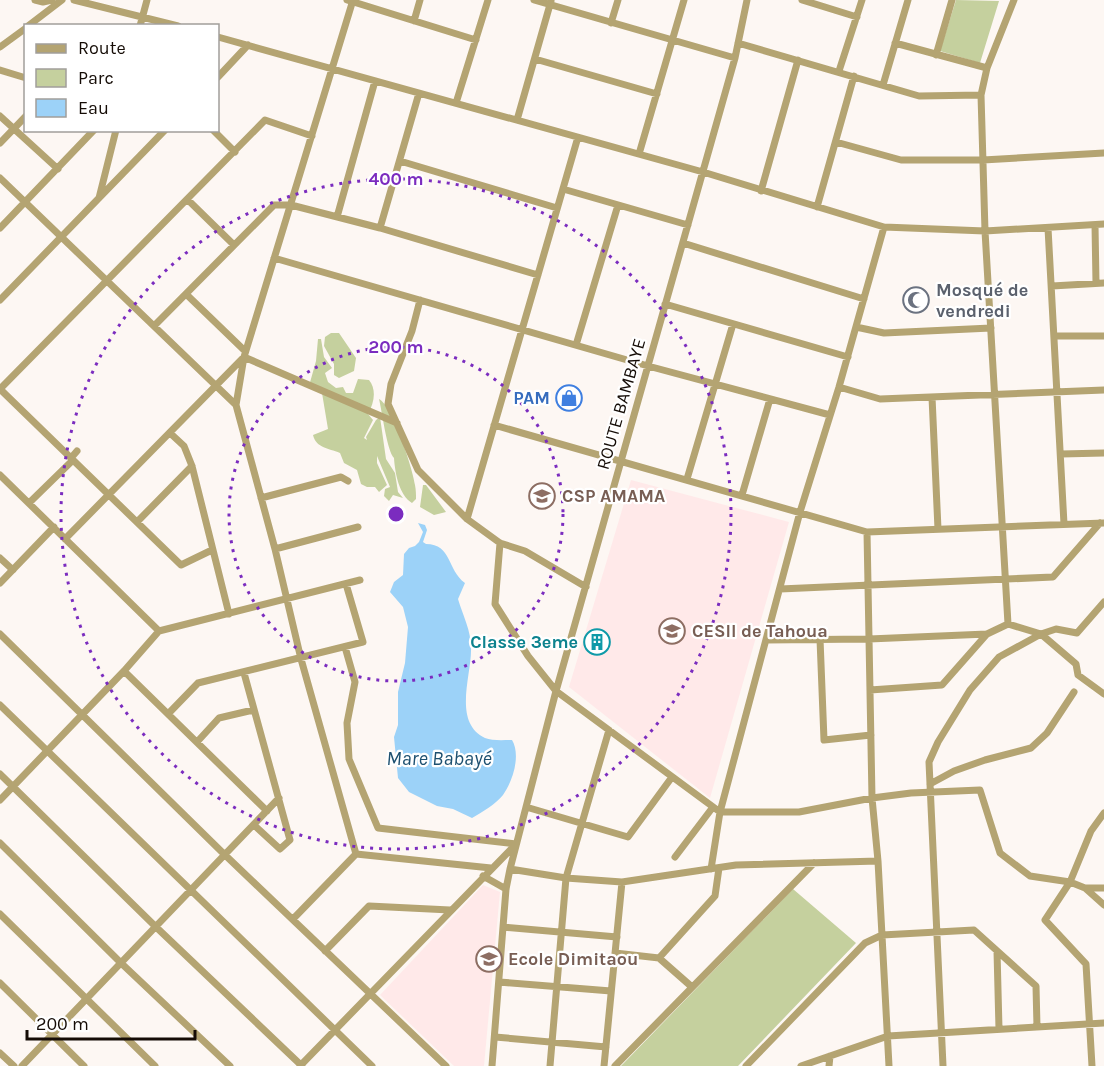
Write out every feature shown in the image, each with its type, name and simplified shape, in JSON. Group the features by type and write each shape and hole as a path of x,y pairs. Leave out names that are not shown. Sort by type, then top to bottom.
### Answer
{"street":[{"path":"35,0 43,2 52,0"},
{"path":"32,24 62,0"},
{"path":"74,0 171,24"},
{"path":"140,24 147,0"},
{"path":"414,21 420,0"},
{"path":"456,103 488,0"},
{"path":"534,0 551,2 611,23 735,58"},
{"path":"611,23 618,0"},
{"path":"639,154 684,0"},
{"name":"ROUTE BAMBAYE","path":"492,1066 506,890 510,869 556,691 735,58 747,0"},
{"path":"802,0 857,17"},
{"path":"839,71 862,0"},
{"path":"883,85 908,0"},
{"path":"936,55 952,0"},
{"path":"1008,624 985,231 981,95 987,68 1014,0"},
{"path":"356,854 301,659 275,549 236,405 245,354 333,69 351,1 476,40"},
{"path":"517,120 551,2"},
{"path":"0,47 24,31"},
{"path":"219,36 703,172 884,227 985,231 1104,224"},
{"path":"895,42 987,68"},
{"path":"738,43 918,96 981,95"},
{"path":"219,76 248,45"},
{"path":"535,59 657,94"},
{"path":"761,191 798,60"},
{"path":"0,70 24,77"},
{"path":"817,207 854,76"},
{"path":"337,217 375,81"},
{"path":"380,228 419,93"},
{"path":"0,116 58,169"},
{"path":"0,143 24,118"},
{"path":"212,550 181,565 0,389 265,120 312,136"},
{"path":"0,228 92,132"},
{"path":"99,199 116,132"},
{"path":"0,300 162,132"},
{"path":"215,132 235,152"},
{"path":"467,519 578,137"},
{"path":"836,141 901,160 983,160 1104,153"},
{"path":"400,161 557,208"},
{"path":"0,178 236,405"},
{"path":"563,189 688,225"},
{"path":"188,200 234,245"},
{"path":"154,326 274,205 291,205 380,228 538,275"},
{"path":"576,345 618,205"},
{"path":"1052,286 1100,283 1095,225"},
{"path":"711,869 716,810 884,227"},
{"path":"1048,228 1064,524"},
{"path":"683,243 864,299"},
{"path":"274,258 648,366 830,415"},
{"path":"186,294 245,354 397,423"},
{"path":"420,300 412,331 392,384 388,404 418,470 467,519 500,543 525,551 586,586"},
{"path":"665,304 848,357"},
{"path":"687,479 733,324"},
{"path":"856,327 884,333 991,328"},
{"path":"1054,336 1104,336"},
{"path":"65,539 245,354"},
{"path":"839,387 880,399 1104,390"},
{"path":"932,397 938,529"},
{"path":"742,495 770,399"},
{"path":"495,425 867,531 1102,523"},
{"path":"170,432 184,446 192,466 229,614"},
{"path":"29,503 77,451"},
{"path":"1061,454 1104,453"},
{"path":"137,522 192,466"},
{"path":"0,475 159,631"},
{"path":"261,498 341,477 348,481"},
{"path":"780,589 1053,577 1102,523"},
{"path":"0,583 54,527"},
{"path":"275,549 358,527"},
{"path":"867,531 872,798 878,861 889,1066"},
{"path":"500,543 495,604 528,656 556,691 716,810 799,812 872,798 980,790 1000,853 1030,876 1070,882 1085,888 1104,905"},
{"path":"0,558 13,570"},
{"path":"0,800 124,671 159,631 360,580"},
{"path":"168,714 198,683 363,642 346,584"},
{"path":"942,1066 929,762 938,742 970,690 999,657 1041,634 1056,629 1077,633 1104,602"},
{"path":"766,640 987,634 1008,624 1041,634 1076,664 1078,675 1103,690"},
{"path":"0,634 224,854 446,1066"},
{"path":"870,690 942,686 987,634"},
{"path":"820,639 824,740 871,735"},
{"path":"345,647 354,682 347,723 349,759 378,828 516,844"},
{"path":"124,671 267,811"},
{"path":"244,673 290,840 280,849 254,825"},
{"path":"930,784 954,771 1031,748 1047,733 1074,692"},
{"path":"0,705 372,1066"},
{"path":"196,742 219,718 253,710"},
{"path":"550,1066 566,878 609,730"},
{"path":"0,774 301,1066 516,844"},
{"path":"526,807 628,837 672,777"},
{"path":"22,1066 279,798"},
{"path":"675,856 716,810"},
{"path":"1092,1066 1086,964 1045,920 1070,882 1091,831 1104,813"},
{"path":"0,843 121,963 230,1066"},
{"path":"356,854 491,868"},
{"path":"292,919 356,854"},
{"path":"510,869 566,878 622,882 736,865 878,861"},
{"path":"615,1066 814,863"},
{"path":"658,958 715,896 719,868"},
{"path":"483,876 506,890"},
{"path":"604,1066 622,882"},
{"path":"1085,888 1104,888"},
{"path":"326,951 369,906 450,910"},
{"path":"0,914 155,1066"},
{"path":"503,927 617,937"},
{"path":"746,1066 865,943 882,935 974,930 1036,987 1037,1027"},
{"path":"997,951 999,1029"},
{"path":"615,953 658,958 692,987"},
{"path":"499,982 611,991"},
{"path":"0,983 51,1036 84,1066"},
{"path":"801,1066 888,1036 1104,1023"},
{"path":"495,1037 606,1047"},
{"path":"0,1053 14,1066"},
{"path":"830,1056 830,1066"}],"shaded area":[{"name":"CESII de Tahoua","path":"631,480 789,522 710,798 569,687"},
{"path":"483,885 500,892 484,1066 454,1066 380,995"}],"green space":[{"path":"956,0 999,1 980,63 940,51"},
{"path":"331,333 339,333 356,358 354,371 339,378 334,375 334,364 324,346 325,337"},
{"path":"318,339 321,339 324,357 332,368 325,373 328,382 336,388 343,387 346,393 353,393 358,379 369,380 372,384 374,397 368,414 373,420 364,438 367,440 366,437 380,417 386,459 395,473 398,492 403,498 393,495 389,501 384,496 385,489 390,487 377,456 377,463 387,485 379,492 375,487 361,484 357,470 344,463 340,453 317,443 313,435 328,429 322,393 309,386 316,361"},
{"path":"379,399 390,413 406,452 416,489 416,499 412,503 404,495 398,483"},
{"path":"423,485 426,485 446,512 434,515 420,507"},
{"path":"793,889 856,943 738,1066 621,1066"}],"water":[{"name":"Mare Babayé","path":"418,523 425,525 427,530 423,542 441,548 459,578 465,583 458,599 471,641 466,697 469,721 475,731 485,738 512,740 515,746 515,768 507,789 497,802 472,818 453,809 437,806 409,792 398,778 394,737 398,725 398,692 405,663 408,627 403,607 390,592 394,582 403,575 404,554 419,542 423,532"}],"place":[{"name":"Mosqué de vendredi","path":"916,300"},
{"name":"PAM","path":"569,398"},
{"name":"CSP AMAMA","path":"542,496"},
{"name":"CESII de Tahoua","path":"672,631"},
{"name":"Classe 3eme","path":"597,642"},
{"name":"Ecole Dimitaou","path":"489,959"}]}
